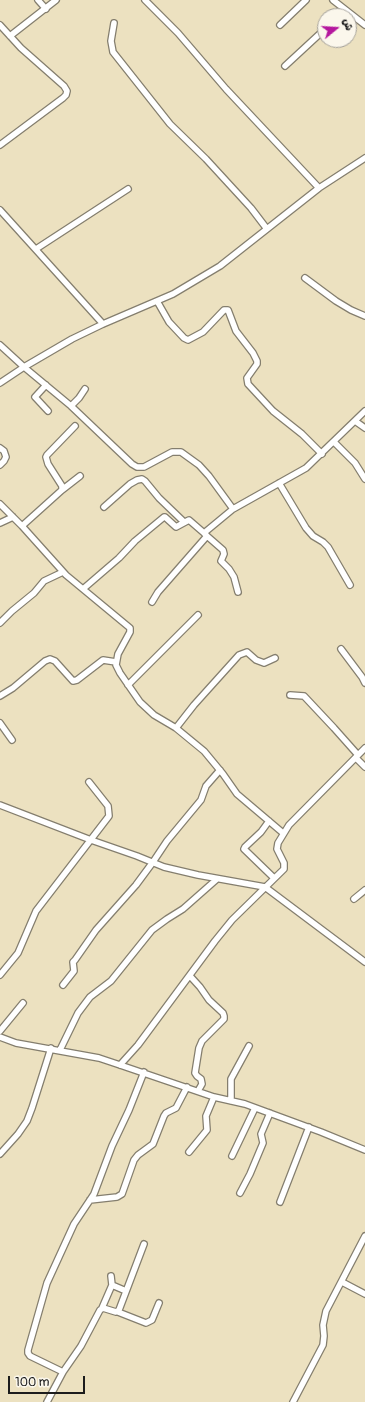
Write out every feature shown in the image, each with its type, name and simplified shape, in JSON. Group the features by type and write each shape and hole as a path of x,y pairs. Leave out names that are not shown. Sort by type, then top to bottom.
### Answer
{"street":[{"path":"38,0 46,9"},
{"path":"10,36 56,0"},
{"path":"145,0 178,33 226,89 319,188"},
{"path":"280,25 306,0"},
{"path":"333,0 342,8"},
{"path":"114,23 110,41 113,52 170,124 206,159 251,208 267,229"},
{"path":"0,25 21,48 66,88 67,94 0,145"},
{"path":"285,66 317,36"},
{"path":"0,383 61,344 103,324 157,302 220,266 319,188 365,158"},
{"path":"36,249 128,189"},
{"path":"0,210 103,324"},
{"path":"305,278 336,301 365,316"},
{"path":"157,302 169,322 184,338 188,340 203,332 224,310 228,310 236,331 253,353 257,361 257,364 247,378 248,384 273,411 302,434 322,454"},
{"path":"0,345 71,406 137,467 144,467 172,452 181,452 187,455 209,476 233,509"},
{"path":"46,385 35,397 48,411"},
{"path":"71,406 85,389"},
{"path":"152,602 158,592 205,535 233,509 306,468 365,411"},
{"path":"355,421 365,428"},
{"path":"62,490 62,486 48,464 46,457 75,426"},
{"path":"334,442 355,463 365,479"},
{"path":"0,448 6,454 4,461 0,465"},
{"path":"22,526 80,476"},
{"path":"104,507 130,484 142,479 184,522"},
{"path":"279,483 306,528 313,536 328,547 350,585"},
{"path":"0,504 63,572 130,628 130,632 123,643 116,662 117,668 140,702 148,710 176,728 204,751 237,794 283,833"},
{"path":"0,522 12,517"},
{"path":"83,588 119,558 135,541 165,517 175,526 189,520 224,551 221,561 234,577 238,592"},
{"path":"0,622 34,593 44,580 63,572"},
{"path":"128,685 198,615"},
{"path":"340,649 365,683"},
{"path":"176,728 194,705 239,655 247,652 256,660 264,663 275,658"},
{"path":"0,696 13,688 45,661 50,659 55,661 73,681 77,680 103,660 116,662"},
{"path":"290,695 304,696 365,767"},
{"path":"0,723 12,740"},
{"path":"120,1065 138,1045 223,931 240,912 284,869 284,863 277,849 283,833 289,825 365,748"},
{"path":"63,984 74,971 75,960 96,930 136,885 167,840 201,800 206,786 220,770"},
{"path":"0,975 18,953 36,911 89,840 109,816 108,806 89,782"},
{"path":"0,805 89,840 179,871 265,887 365,962"},
{"path":"269,821 261,832 245,847 244,850 274,878"},
{"path":"60,1050 78,1013 90,997 111,981 152,930 167,918 183,909 217,879"},
{"path":"354,899 365,890"},
{"path":"190,976 224,1016 224,1019 202,1041 199,1048 195,1073 201,1079 202,1084 198,1091"},
{"path":"0,1031 23,1002"},
{"path":"0,1037 16,1043 51,1048 99,1058 214,1097 270,1113 365,1150"},
{"path":"231,1101 231,1079 249,1046"},
{"path":"0,1154 18,1134 27,1121 51,1048"},
{"path":"63,1372 30,1356 28,1350 47,1283 74,1224 90,1200 144,1072"},
{"path":"90,1200 117,1197 122,1194 134,1160 138,1155 153,1144 164,1116 166,1113 176,1108 187,1087"},
{"path":"189,1152 207,1130 206,1116 214,1097"},
{"path":"232,1156 255,1108"},
{"path":"240,1193 250,1174 262,1143 261,1134 270,1113"},
{"path":"280,1202 309,1127"},
{"path":"293,1402 323,1345 323,1325 326,1311 365,1236"},
{"path":"118,1312 144,1244"},
{"path":"47,1402 63,1372 78,1352 102,1308 112,1285 111,1276"},
{"path":"342,1282 365,1294"},
{"path":"112,1285 126,1291"},
{"path":"102,1308 113,1312 118,1312 146,1323 152,1320 159,1303"}]}
